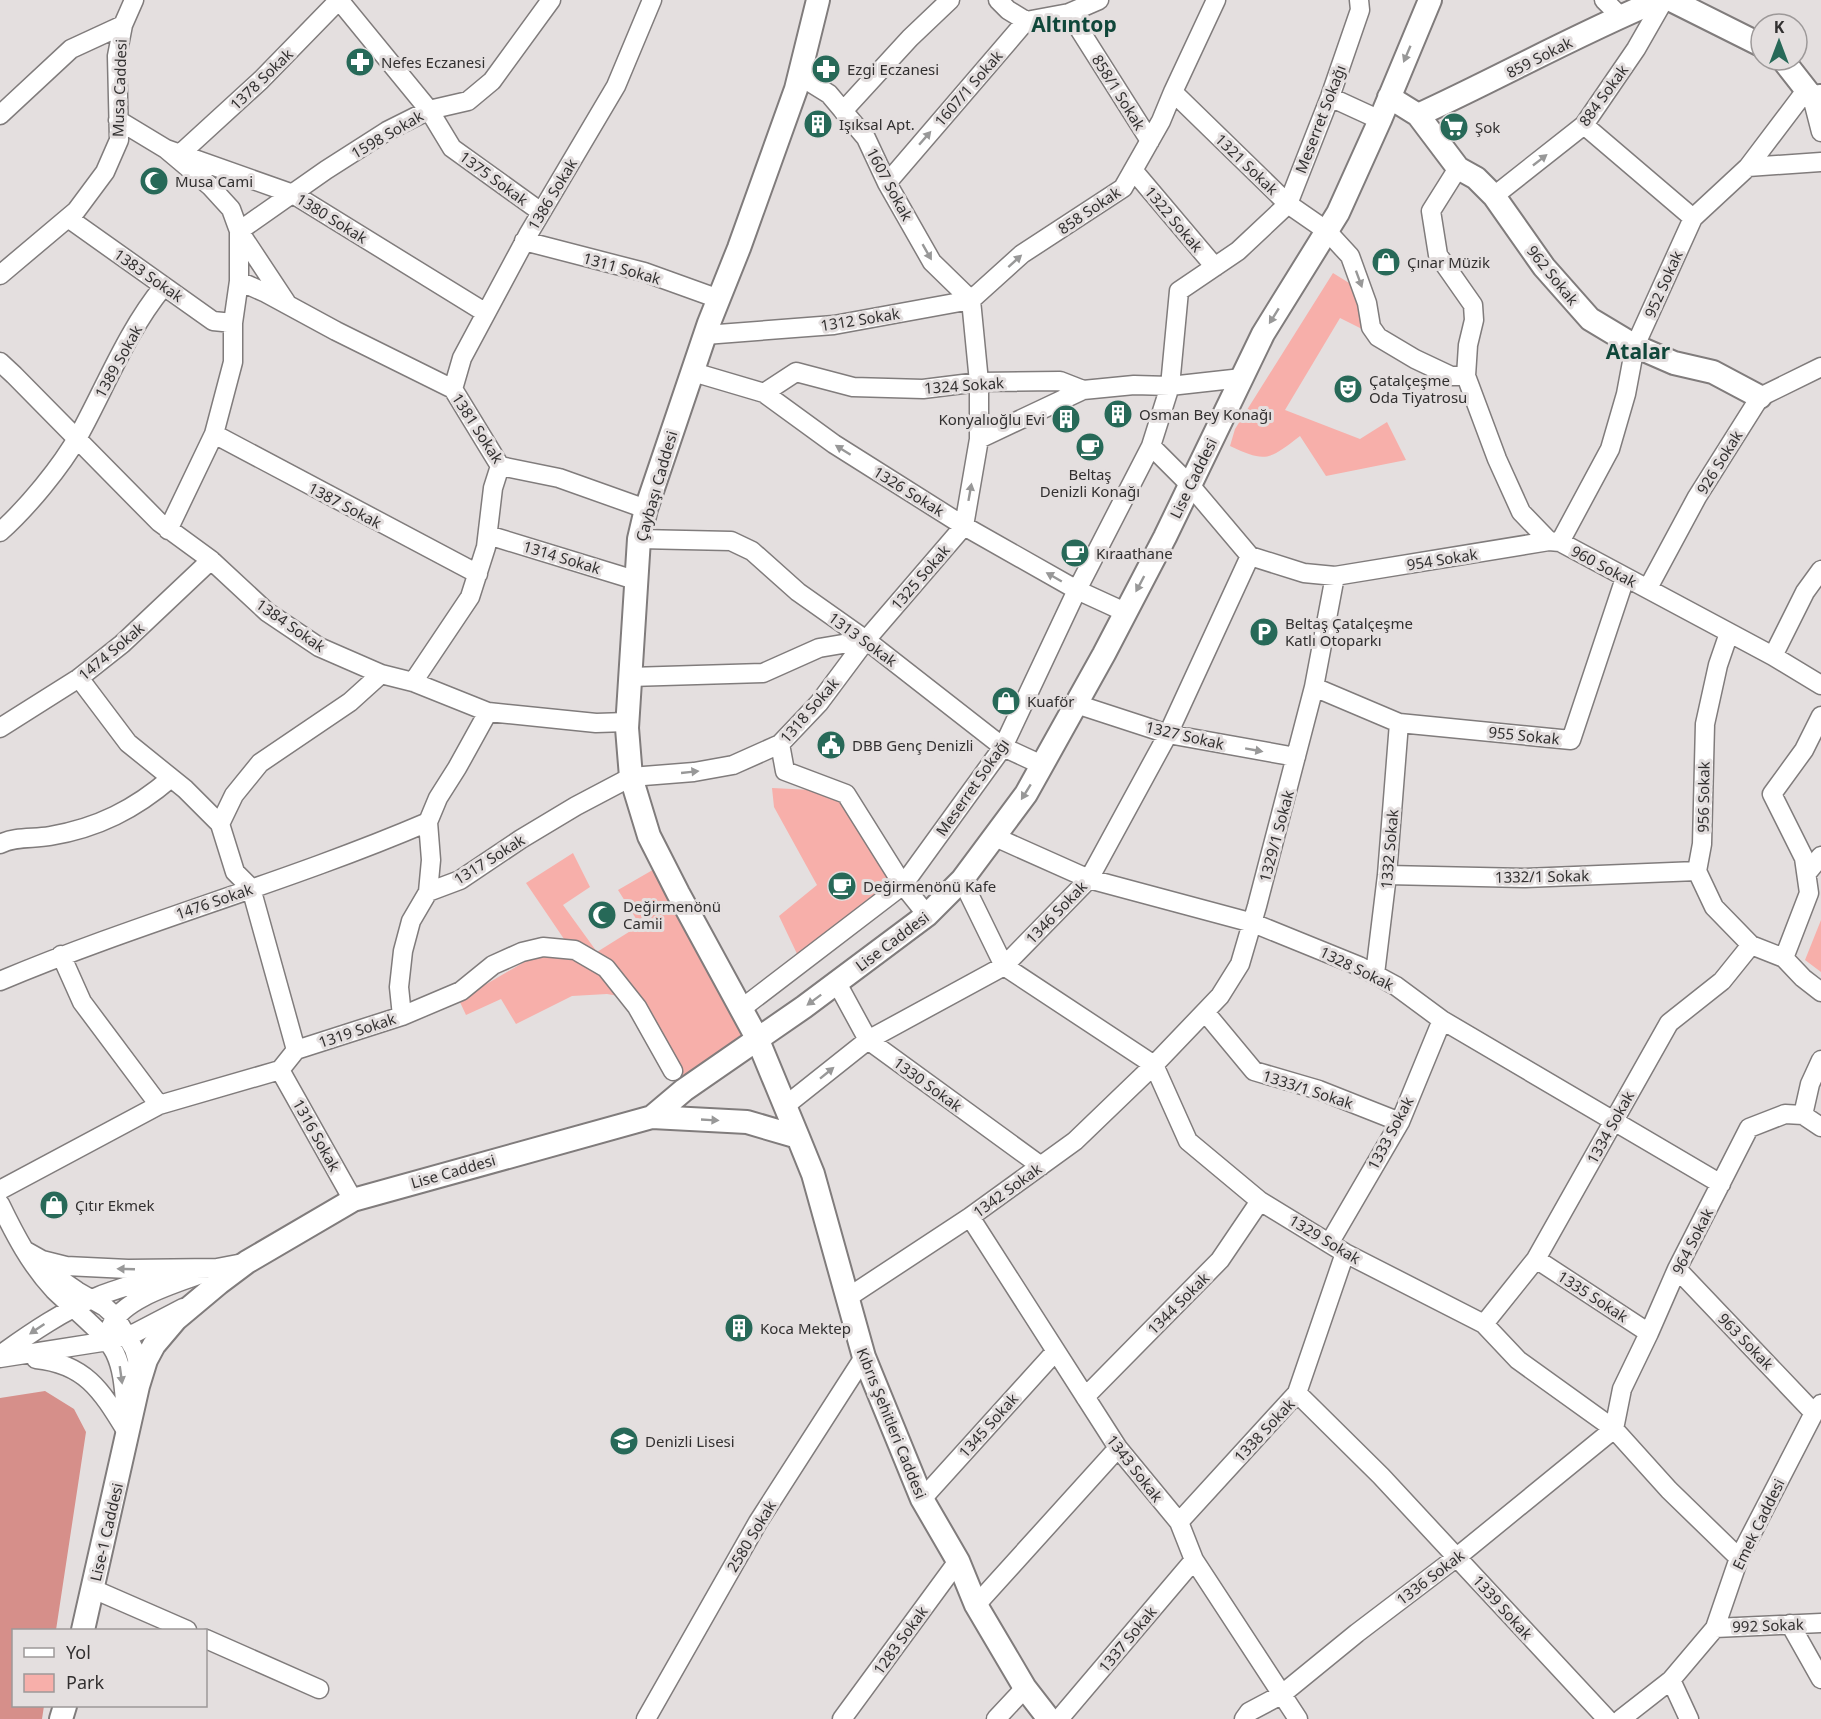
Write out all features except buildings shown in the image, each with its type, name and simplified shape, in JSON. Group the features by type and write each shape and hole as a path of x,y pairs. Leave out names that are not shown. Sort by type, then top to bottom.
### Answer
{"main road":[{"name":"Çaybaşı Caddesi","path":"757,1038 649,836 631,777 627,722 635,580 639,539 646,509 705,335 743,237 800,76 818,0"},
{"name":"Lise Caddesi","path":"128,1433 138,1386 146,1360 154,1345 176,1319 247,1262 353,1200 652,1117 684,1090 837,983 927,915 962,880 1026,794 1125,612 1263,334 1338,213 1430,0"},
{"name":"859 Sokak","path":"1418,115 1620,16 1659,0"},
{"path":"1671,0 1749,39"},
{"path":"1794,72 1813,94"},
{"name":"962 Sokak","path":"1389,97 1418,115 1458,168 1476,178 1494,196 1544,267 1590,319 1635,346 1674,363 1713,372 1760,398"},
{"name":"Kıbrıs Şehitleri Caddesi","path":"757,1038 813,1174 864,1357 922,1499 958,1561 976,1605 1025,1688 1049,1719"},
{"path":"652,1117 747,1122 798,1137"},
{"name":"Lise-1 Caddesi","path":"83,1629 128,1433"}],"street":[{"name":"Musa Caddesi","path":"0,275 76,211 105,172 118,140 117,56 123,25 134,0"},
{"name":"1375 Sokak","path":"339,0 429,110 452,148 541,212"},
{"name":"1378 Sokak","path":"172,152 261,80 339,0"},
{"name":"1598 Sokak","path":"239,231 387,131 429,110 468,101 492,81 551,0"},
{"name":"1386 Sokak","path":"453,389 462,358 524,241 616,86 652,0"},
{"path":"843,111 910,38 950,0"},
{"path":"998,0 1008,10 1026,21 1070,13 1100,0"},
{"name":"858 Sokak","path":"971,300 1022,254 1123,189 1161,121 1216,0"},
{"name":"Meserret Sokağı","path":"741,1009 903,885 1003,747 1077,590 1151,446 1170,386 1179,291 1238,251 1288,204 1330,97 1360,10 1359,0"},
{"path":"1604,0 1620,16"},
{"name":"884 Sokak","path":"1494,196 1584,125 1636,49 1664,0"},
{"name":"858/1 Sokak","path":"1070,13 1150,141"},
{"name":"1607/1 Sokak","path":"887,183 1026,21"},
{"path":"0,115 71,49 123,25"},
{"name":"1607 Sokak","path":"800,76 829,94 866,138 887,183 932,262 971,300"},
{"name":"1321 Sokak","path":"1173,92 1288,204 1327,231 1350,256 1367,303 1371,327 1378,337 1415,359 1451,376 1466,376"},
{"path":"1813,94 1821,132"},
{"name":"952 Sokak","path":"1554,542 1610,449 1626,394 1635,346 1693,218 1748,167 1813,94"},
{"path":"1330,97 1380,120"},
{"name":"1380 Sokak","path":"118,120 172,152 210,186 231,209 239,231"},
{"path":"1584,125 1693,218"},
{"name":"1380 Sokak","path":"172,152 293,194 486,313"},
{"path":"1748,167 1821,162"},
{"path":"1458,168 1431,211 1437,255 1473,305 1474,320 1468,345 1466,376"},
{"name":"1322 Sokak","path":"1133,170 1215,267"},
{"name":"1383 Sokak","path":"68,218 213,321 233,323"},
{"path":"168,530 214,434 233,362 233,323 239,281 239,231"},
{"name":"1381 Sokak","path":"239,231 288,304"},
{"name":"1311 Sokak","path":"524,241 644,272 719,299"},
{"name":"1381 Sokak","path":"239,281 453,389 500,466 559,478 646,509"},
{"name":"1389 Sokak","path":"0,532 42,486 77,438 130,337 163,286"},
{"path":"964,526 979,439 979,382 971,300"},
{"name":"1312 Sokak","path":"705,335 834,325 971,300"},
{"name":"1384 Sokak","path":"0,362 168,530 211,560 267,612 319,647 381,674 412,682 488,712 596,723 627,722"},
{"path":"1760,398 1820,368"},
{"name":"1326 Sokak","path":"693,372 764,393 834,444 964,526 1077,590 1125,612"},
{"name":"1324 Sokak","path":"764,393 796,372 853,387 923,389 979,382 1060,381 1083,390 1134,385 1170,386 1242,378"},
{"name":"960 Sokak","path":"1466,376 1497,459 1521,512 1554,542 1647,588 1773,656 1821,685"},
{"path":"979,439 1083,390"},
{"name":"926 Sokak","path":"1647,588 1697,497 1760,398"},
{"name":"1387 Sokak","path":"214,434 478,574"},
{"path":"1151,446 1190,485 1250,556"},
{"path":"412,682 470,597 486,547 493,488 500,466"},
{"name":"1325 Sokak","path":"866,640 964,526"},
{"name":"1314 Sokak","path":"488,535 635,580"},
{"name":"1313 Sokak","path":"639,539 731,541 752,551 798,592 866,640 1003,747 1042,765"},
{"name":"954 Sokak","path":"1250,556 1304,573 1335,576 1554,542"},
{"name":"1346 Sokak","path":"785,1106 868,1040 1004,966 1089,879 1168,734 1250,556"},
{"name":"1474 Sokak","path":"2,724 79,678 122,644 211,560"},
{"path":"1773,656 1805,592 1821,570"},
{"name":"1329/1 Sokak","path":"1154,1065 1220,996 1240,964 1314,687 1335,576"},
{"name":"955 Sokak","path":"1314,687 1399,723 1571,740 1625,578"},
{"name":"956 Sokak","path":"1697,871 1702,844 1705,724 1718,665 1729,633"},
{"path":"630,676 763,673 819,648 866,640"},
{"name":"1318 Sokak","path":"631,777 694,772 733,765 780,744 819,703 866,640"},
{"path":"220,824 234,795 260,763 350,702 381,674"},
{"path":"0,1190 159,1105 280,1070 296,1050 251,888 235,872 220,824 185,789 128,743 79,678"},
{"name":"1327 Sokak","path":"1076,704 1168,734 1296,757"},
{"path":"402,1016 399,987 403,951 411,921 428,892 431,860 428,822 438,798 488,712"},
{"path":"1784,958 1809,893 1804,858 1772,794 1804,750 1821,716"},
{"name":"1332 Sokak","path":"1376,974 1388,875 1399,723"},
{"path":"780,744 785,771 846,794 903,885 927,915"},
{"name":"1317 Sokak","path":"428,892 460,880 521,838 631,777"},
{"path":"0,844 12,839 62,834 120,815 142,802 171,778"},
{"name":"1476 Sokak","path":"0,981 60,955 370,847 428,822"},
{"name":"1328 Sokak","path":"995,837 1089,879 1252,923 1376,974 1442,1020 1721,1184"},
{"path":"1807,873 1821,856"},
{"path":"1697,871 1714,907 1751,945 1784,958 1803,978 1821,992"},
{"name":"1332/1 Sokak","path":"1388,875 1525,878 1697,871"},
{"path":"962,880 1004,966 1154,1065"},
{"name":"1334 Sokak","path":"1484,1324 1536,1258 1669,1023 1722,981 1751,945"},
{"name":"1319 Sokak","path":"296,1050 402,1016 461,991 493,965 522,952 543,947 575,950 606,968 637,1007 673,1071"},
{"path":"60,955 82,1002 159,1105"},
{"name":"1330 Sokak","path":"837,983 868,1040 1041,1166"},
{"name":"1333/1 Sokak","path":"1205,1012 1254,1071 1319,1090 1400,1122"},
{"name":"1333 Sokak","path":"1330,1242 1400,1122 1442,1020"},
{"path":"1821,1060 1810,1084 1803,1115 1821,1127"},
{"name":"1342 Sokak","path":"847,1298 970,1217 1075,1142 1154,1065"},
{"name":"1329 Sokak","path":"1154,1065 1188,1142 1260,1201 1345,1253 1484,1324 1518,1360 1614,1430 1669,1490 1739,1558"},
{"name":"1316 Sokak","path":"280,1070 353,1200"},
{"name":"964 Sokak","path":"1614,1430 1622,1389 1677,1269 1749,1128 1785,1114 1803,1115"},
{"name":"1344 Sokak","path":"1085,1397 1220,1260 1260,1201"},
{"path":"0,1204 21,1249 53,1288 73,1308 118,1340 137,1359 138,1386"},
{"name":"1343 Sokak","path":"970,1217 1118,1448 1179,1522 1194,1560 1298,1719"},
{"path":"21,1249 42,1260 66,1266 128,1269 217,1268"},
{"path":"21,1249 70,1287 116,1316"},
{"name":"1338 Sokak","path":"1179,1522 1297,1394 1345,1253"},
{"name":"1335 Sokak","path":"1536,1258 1649,1333"},
{"path":"128,1433 118,1340 110,1328 116,1316 162,1288 217,1268 247,1262"},
{"path":"4,1357 39,1326 73,1308 92,1299 188,1269"},
{"name":"963 Sokak","path":"1677,1269 1818,1409"},
{"path":"4,1357 118,1340 198,1301"},
{"name":"1345 Sokak","path":"922,1499 1055,1352"},
{"path":"4,1357 55,1361 80,1372 108,1401 128,1433"},
{"name":"2580 Sokak","path":"646,1719 758,1522 864,1357"},
{"name":"1339 Sokak","path":"1297,1394 1381,1476 1607,1719"},
{"name":"Emek Caddesi","path":"1621,1719 1671,1680 1715,1628 1739,1558 1818,1409"},
{"name":"1336 Sokak","path":"1244,1719 1249,1712 1281,1695 1614,1430"},
{"path":"976,1605 1118,1448"},
{"name":"1337 Sokak","path":"1059,1719 1194,1560"},
{"name":"1283 Sokak","path":"842,1719 958,1561"},
{"path":"93,1589 185,1629"},
{"name":"992 Sokak","path":"1715,1628 1821,1623"},
{"path":"1790,1624 1821,1679"},
{"path":"207,1639 319,1689"},
{"path":"1671,1680 1689,1719"},
{"path":"996,1719 1025,1688"}],"green space":[{"path":"1333,273 1362,291 1362,329 1340,318 1285,410 1360,439 1387,422 1406,460 1326,476 1300,436 1274,454 1260,457 1230,446 1235,429"},
{"path":"772,788 833,791 891,883 799,958 779,916 817,885 774,807"},
{"path":"573,853 590,887 563,905 597,952 640,925 618,890 663,864 757,1038 684,1090 630,998 607,994 572,996 516,1024 501,999 466,1015 459,1000 564,939 526,883"},
{"path":"1821,920 1821,972 1805,960"}],"shaded area":[{"path":"45,1391 74,1409 86,1432 56,1629 12,1629 12,1707 44,1707 42,1719 0,1719 0,1398"}],"place":[{"name":"Nefes Eczanesi","path":"360,62"},
{"name":"Ezgi Eczanesi","path":"826,69"},
{"name":"Işıksal Apt.","path":"818,124"},
{"name":"Şok","path":"1454,127"},
{"name":"Musa Cami","path":"154,181"},
{"name":"Çınar Müzik","path":"1386,262"},
{"name":"Çatalçeşme Oda Tiyatrosu","path":"1348,389"},
{"name":"Osman Bey Konağı","path":"1118,414"},
{"name":"Konyalıoğlu Evi","path":"1066,419"},
{"name":"Beltaş Denizli Konağı","path":"1090,447"},
{"name":"Kıraathane","path":"1075,553"},
{"name":"Beltaş Çatalçeşme Katlı Otoparkı","path":"1264,632"},
{"name":"Kuaför","path":"1006,701"},
{"name":"DBB Genç Denizli","path":"831,745"},
{"name":"Değirmenönü Kafe","path":"842,886"},
{"name":"Değirmenönü Camii","path":"602,915"},
{"name":"Çıtır Ekmek","path":"54,1205"},
{"name":"Koca Mektep","path":"739,1328"},
{"name":"Denizli Lisesi","path":"624,1441"}],"district":[{"name":"Altıntop","path":"1074,24"},
{"name":"Atalar","path":"1638,351"}]}
